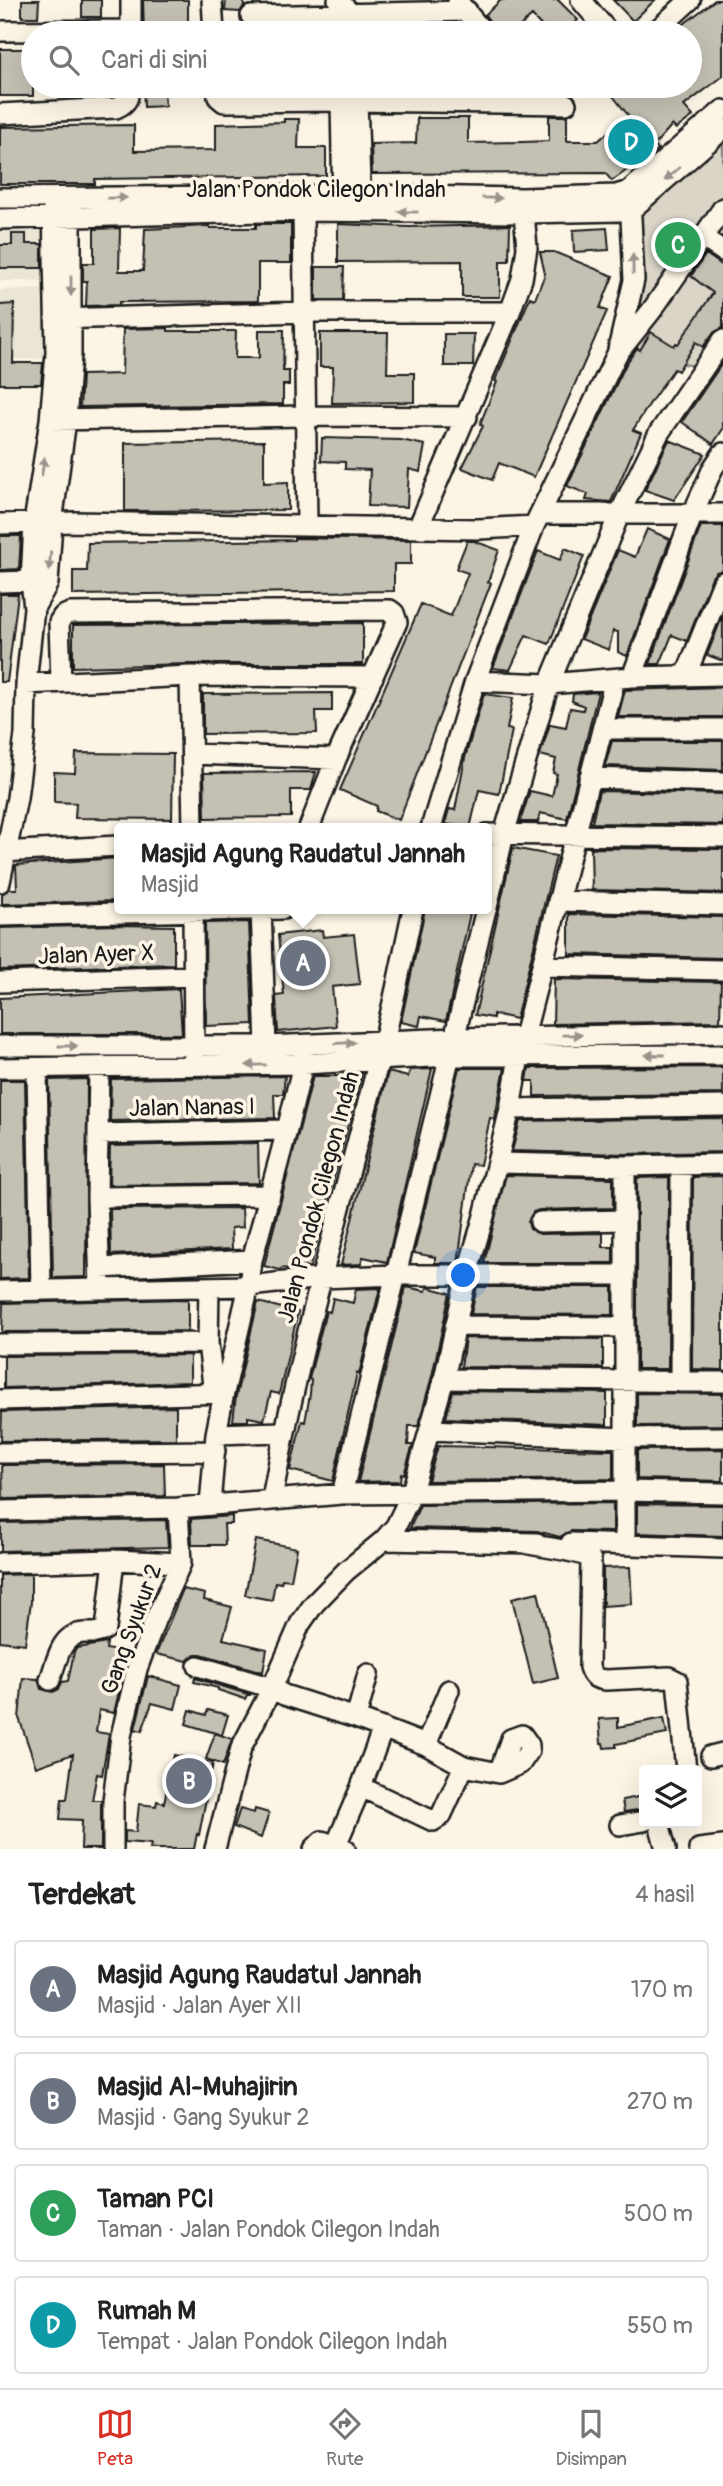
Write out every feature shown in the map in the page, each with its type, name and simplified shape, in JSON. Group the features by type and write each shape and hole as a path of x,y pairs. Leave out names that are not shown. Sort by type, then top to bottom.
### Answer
{"street":[{"path":"131,0 131,21"},
{"path":"212,0 213,21"},
{"path":"581,0 599,21"},
{"path":"667,21 690,0"},
{"path":"251,16 299,8 346,16 462,6 474,21"},
{"path":"0,31 21,31"},
{"path":"0,114 117,108 129,98"},
{"path":"219,98 224,103 293,98"},
{"path":"348,98 340,140 352,203"},
{"path":"433,98 566,104"},
{"path":"535,98 539,103"},
{"path":"617,355 634,280 631,200 723,110"},
{"path":"631,200 723,129"},
{"name":"Jalan Pondok Cilegon Indah","path":"0,198 62,208 303,211 352,203"},
{"name":"Jalan Pondok Cilegon Indah","path":"0,219 62,208 352,203 523,206 620,211 631,200"},
{"path":"418,528 467,417 522,279 527,247 523,206"},
{"path":"0,882 9,798 25,734 26,684 34,608 31,581 43,523 58,420 63,319 62,208"},
{"path":"432,823 475,681 537,520 617,355 723,208"},
{"path":"303,211 307,526"},
{"path":"702,237 723,251"},
{"path":"629,300 652,310"},
{"path":"63,319 304,312 510,312"},
{"path":"492,859 495,834 549,684 619,515 659,433 723,340"},
{"path":"58,420 306,416 467,417"},
{"path":"215,1849 241,1748 272,1688 300,1624 314,1604 346,1571 384,1540 396,1526 411,1495 444,1379 467,1274 510,1109 519,1056 602,729 693,513 713,468 723,453"},
{"path":"0,524 418,528 619,515 723,514"},
{"path":"34,608 48,583 43,523"},
{"path":"0,582 31,581"},
{"path":"686,675 723,582"},
{"path":"61,682 59,622 63,616 70,613 390,610 397,622 336,758 311,823"},
{"path":"475,681 549,684 624,678 723,675"},
{"path":"26,684 190,676 373,677"},
{"path":"190,676 193,823"},
{"path":"602,729 723,729"},
{"path":"191,754 336,758"},
{"path":"589,778 723,782"},
{"path":"495,834 723,837"},
{"path":"4,852 114,846"},
{"path":"558,901 723,905"},
{"path":"0,916 114,912"},
{"path":"193,914 195,1065"},
{"path":"261,914 266,1046"},
{"name":"Jalan Pondok Cilegon Indah","path":"272,1499 284,1432 321,1278 381,1051 412,914"},
{"path":"342,1494 485,914"},
{"path":"542,966 723,970"},
{"name":"Jalan Ayer X","path":"0,982 194,976"},
{"path":"0,1068 195,1065 304,1055 453,1047 526,1036 723,1033"},
{"path":"0,1046 266,1046 304,1055"},
{"path":"453,1047 519,1056 723,1055"},
{"path":"210,1505 219,1393 249,1286 253,1260 304,1055"},
{"path":"99,1067 97,1197 100,1278"},
{"path":"37,1068 41,1290"},
{"path":"510,1109 723,1106"},
{"name":"Jalan Nanas I","path":"98,1134 287,1130"},
{"path":"496,1163 625,1166 723,1164"},
{"path":"680,1382 681,1165"},
{"path":"625,1166 625,1544"},
{"path":"97,1197 270,1195"},
{"path":"540,1222 625,1220"},
{"path":"0,1291 41,1290 100,1278 253,1260"},
{"path":"100,1278 209,1287 396,1275 624,1275"},
{"path":"209,1287 208,1343 219,1393"},
{"path":"455,1326 624,1326"},
{"path":"0,1344 208,1343"},
{"path":"444,1379 723,1382"},
{"path":"0,1401 219,1393"},
{"path":"430,1430 625,1438 723,1437"},
{"path":"0,1453 216,1443 284,1432"},
{"path":"0,1511 178,1508 342,1494 624,1491 723,1493"},
{"name":"Gang Syukur 2","path":"113,1849 113,1801 124,1722 137,1669 181,1563 178,1508"},
{"path":"384,1540 723,1548"},
{"path":"525,1543 556,1551 580,1552 591,1560 591,1675 606,1680 669,1676 677,1681 685,1765"},
{"path":"0,1563 114,1560 181,1563"},
{"path":"50,1680 68,1637 99,1633 106,1629 114,1560"},
{"path":"198,1665 383,1728 426,1745 464,1766 499,1773"},
{"path":"356,1718 368,1674"},
{"path":"426,1745 449,1690"},
{"path":"314,1849 319,1842 340,1847 383,1728"},
{"path":"361,1787 433,1821 441,1816 464,1766"},
{"path":"620,1825 639,1822"},
{"path":"660,1828 666,1849"},
{"path":"699,1849 723,1846"}],"shaded area":[{"path":"723,110 723,340 703,367 617,354 632,209"},
{"path":"0,225 47,226 46,281 0,281"},
{"path":"44,289 46,358 0,360 0,290"}],"building":[{"path":"22,0 39,0 38,17 22,17"},
{"path":"82,0 101,0 101,17 82,17"},
{"path":"143,0 188,0 188,21 144,21"},
{"path":"226,0 244,0 244,6 240,12 225,11"},
{"path":"501,0 558,0 578,20 537,21 532,16 526,21 489,21 485,15"},
{"path":"613,0 655,0 633,21"},
{"path":"715,0 723,0 723,76 702,92 702,21 688,21"},
{"path":"0,49 21,49 21,96 0,96"},
{"path":"144,98 165,98 165,106 144,107"},
{"path":"615,98 694,98 684,106 693,116 676,129 672,125 654,145 658,149 634,170 631,167 612,181 605,173 372,174 371,144 416,143 417,118 468,118 468,143 549,141 549,116 567,116 567,141 598,141 628,115"},
{"path":"284,119 299,119 298,148 326,148 326,176 95,179 95,184 0,184 0,127 134,125 134,151 216,150 216,124 284,122"},
{"path":"256,224 291,224 291,263 258,263 258,301 119,302 119,305 86,306 87,281 83,281 83,263 94,263 94,229 120,228 119,271 143,271 145,229 210,226 256,228"},
{"path":"338,224 409,227 510,225 509,261 500,261 500,297 462,297 462,261 338,262"},
{"path":"607,228 609,250 574,252 573,230"},
{"path":"12,234 26,234 26,244 42,244 42,268 0,268 0,245 12,245"},
{"path":"540,252 554,252 613,276 600,308 607,311 534,477 499,463 492,480 462,468 483,426 480,424 497,382 495,381 530,297 535,299 545,274"},
{"path":"706,254 723,266 723,328 713,333 703,347 696,342 678,371 674,369 652,400 633,430 641,433 611,502 586,500 588,494 567,486 626,364 637,348 640,350 651,332 674,346 678,344 713,293 691,276"},
{"path":"316,267 344,267 343,300 316,300"},
{"path":"14,304 13,363 43,363 41,384 0,384 0,305"},
{"path":"168,328 168,331 236,331 235,358 259,358 259,330 284,330 283,371 289,371 289,385 283,385 283,404 80,407 82,375 122,374 123,329"},
{"path":"320,333 388,333 387,373 414,373 414,402 332,403 333,367 320,367"},
{"path":"444,334 474,334 473,366 444,366"},
{"path":"723,362 723,429 713,444 682,422"},
{"path":"322,438 401,440 425,445 420,472 409,469 407,507 368,506 370,470 345,469 345,462 321,461"},
{"path":"669,440 705,454 674,500 645,490"},
{"path":"264,441 264,483 288,482 288,510 125,511 125,443"},
{"path":"701,526 723,526 723,570 712,577 687,641 672,635 660,664 650,664"},
{"path":"647,529 670,539 627,656 618,652 618,632 613,631 609,650 581,639 618,550 635,557"},
{"path":"0,536 21,536 19,569 0,570"},
{"path":"294,538 411,540 411,564 394,564 394,591 73,595 73,571 87,571 88,543"},
{"path":"467,541 499,550 488,582 491,583 399,820 376,811 377,806 340,790 421,604 451,616 468,573 456,569"},
{"path":"565,548 584,556 549,644 526,635 510,670 493,668 538,551 560,560"},
{"path":"0,594 18,594 7,682 0,682"},
{"path":"723,615 723,661 707,655"},
{"path":"363,623 363,664 73,667 73,625"},
{"path":"723,687 723,717 618,717 625,690"},
{"path":"598,692 567,819 540,813 538,822 520,822 530,791 552,796 557,774 553,773 556,759 540,755 550,724 566,727 570,708 583,710 584,706 572,701 573,694"},
{"path":"332,693 332,711 316,711 317,733 203,734 203,694"},
{"path":"484,694 513,698 507,729 512,730 499,794 479,790 471,823 445,823 449,809 455,810 465,758"},
{"path":"612,741 723,741 723,770 605,766"},
{"path":"76,753 173,754 172,819 75,818 76,803 54,802 54,772 75,773"},
{"path":"316,772 311,790 291,790 291,817 205,818 204,773"},
{"path":"599,791 723,794 723,825 592,823"},
{"path":"513,848 556,856 516,1019 493,1014 493,1018 475,1015"},
{"path":"591,848 723,849 723,893 592,890"},
{"path":"114,858 114,901 2,904 2,894 10,889 17,889 16,865"},
{"path":"424,914 470,914 446,1021 421,1016 419,1026 401,1022"},
{"path":"569,914 723,917 723,958 569,954"},
{"path":"249,922 253,1024 206,1026 205,923"},
{"path":"174,926 174,964 0,970 0,928"},
{"path":"322,930 323,937 354,934 360,984 332,987 336,1026 278,1032 276,996 284,995 278,935"},
{"path":"554,979 721,982 720,1021 553,1024"},
{"path":"179,989 182,1034 0,1034 0,998"},
{"path":"723,1067 723,1094 534,1096 534,1081 527,1081 529,1068"},
{"path":"459,1068 505,1068 494,1122 494,1119 490,1118 480,1165 471,1164 458,1263 435,1263 435,1257 414,1253"},
{"path":"432,1069 387,1262 363,1257 361,1264 341,1265 388,1072 408,1077 410,1070"},
{"path":"362,1073 310,1267 280,1270 264,1266 313,1076"},
{"path":"285,1076 283,1094 274,1094 275,1118 110,1121 111,1079"},
{"path":"87,1079 86,1277 53,1278 49,1080"},
{"path":"0,1080 25,1080 29,1278 0,1279"},
{"path":"723,1118 723,1152 625,1154 512,1151 520,1121"},
{"path":"258,1143 259,1183 109,1185 110,1146"},
{"path":"506,1175 613,1178 613,1208 539,1210 533,1212 528,1222 530,1229 540,1234 603,1233 603,1247 613,1247 613,1263 484,1263"},
{"path":"723,1176 723,1370 692,1369 693,1177"},
{"path":"669,1177 668,1369 637,1369 637,1178"},
{"path":"242,1208 243,1227 231,1228 232,1249 111,1255 110,1209"},
{"path":"406,1287 426,1291 427,1287 450,1293 432,1376 418,1426 409,1426 408,1445 413,1445 400,1481 358,1482"},
{"path":"477,1287 613,1287 613,1315 471,1314"},
{"path":"380,1288 359,1374 357,1373 333,1481 290,1470 302,1421 305,1422 310,1394 309,1379 326,1311 330,1312 333,1298 353,1303 356,1289"},
{"path":"188,1299 188,1331 2,1332 3,1303"},
{"path":"258,1302 298,1312 279,1394 271,1392 264,1420 248,1417 248,1421 233,1421 236,1396"},
{"path":"465,1338 603,1339 603,1368 461,1367"},
{"path":"190,1355 190,1382 4,1388 4,1356"},
{"path":"453,1391 607,1393 607,1425 446,1418"},
{"path":"637,1393 723,1394 723,1425 637,1426"},
{"path":"176,1407 176,1439 1,1441 2,1412"},
{"path":"438,1446 613,1450 613,1479 428,1481"},
{"path":"723,1449 723,1481 637,1479 637,1450"},
{"path":"164,1464 165,1496 3,1499 2,1465"},
{"path":"613,1503 613,1532 571,1531 560,1537 537,1531 410,1528 420,1505"},
{"path":"637,1504 723,1505 723,1536 637,1533"},
{"path":"232,1516 232,1524 224,1524 225,1545 192,1545 191,1519"},
{"path":"166,1520 168,1547 1,1551 1,1523"},
{"path":"256,1540 297,1548 291,1580 282,1579 281,1583 275,1582 272,1600 245,1595"},
{"path":"630,1567 632,1604 603,1606 603,1568"},
{"path":"31,1574 31,1602 25,1644 0,1641 0,1575"},
{"path":"183,1589 205,1594 204,1600 232,1607 223,1639 267,1649 263,1672 201,1654 195,1654 187,1661 156,1654"},
{"path":"538,1592 558,1678 533,1684 512,1598"},
{"path":"107,1643 106,1649 128,1653 114,1713 99,1710 96,1732 109,1734 102,1775 97,1774 92,1800 101,1800 101,1849 81,1849 82,1820 60,1819 62,1799 67,1799 73,1754 36,1767 19,1718 23,1678 38,1679 41,1689 53,1692 59,1689 62,1682 68,1681 77,1648"},
{"path":"148,1676 181,1685 175,1709 152,1703 142,1731 135,1729"},
{"path":"195,1678 251,1695 247,1695 245,1699 194,1682"},
{"path":"190,1710 206,1715 208,1710 228,1715 222,1735 186,1724"},
{"path":"618,1718 618,1727 664,1718 667,1734 604,1748 601,1743 599,1719"},
{"path":"215,1733 232,1739 223,1765 206,1759"},
{"path":"174,1755 213,1763 194,1849 150,1849 151,1844 125,1842 125,1831 136,1832 139,1804 156,1806 157,1801 164,1803"},
{"path":"639,1797 639,1810 624,1812 622,1800"},
{"path":"240,1809 269,1813 261,1838 234,1827"}],"place":[{"name":"Rumah M","path":"631,142"},
{"name":"Taman PCI","path":"678,245"},
{"name":"Masjid Agung Raudatul Jannah","path":"303,963"},
{"name":"Masjid Al-Muhajirin","path":"189,1781"}]}
